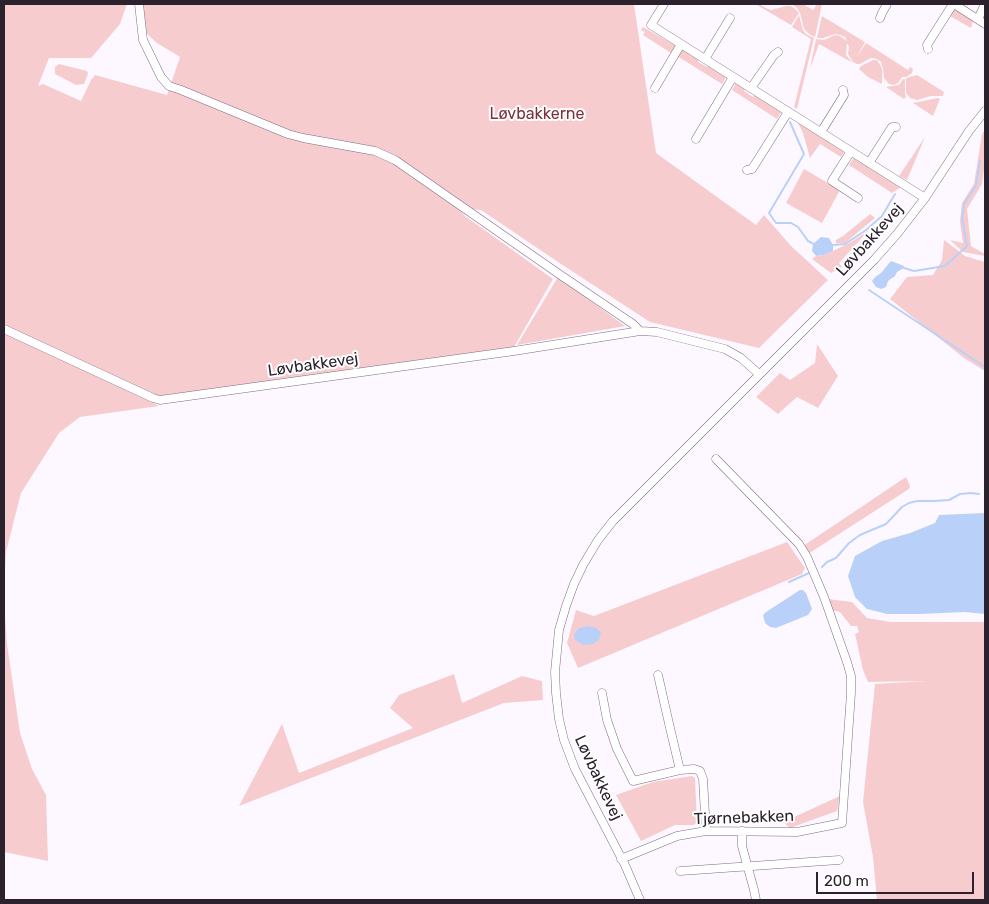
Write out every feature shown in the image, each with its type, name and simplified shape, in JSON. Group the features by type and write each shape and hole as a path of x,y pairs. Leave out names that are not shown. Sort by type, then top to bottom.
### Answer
{"street":[{"path":"138,4 143,40 161,77 169,86 288,134 375,151 395,160 633,324 640,332"},
{"path":"664,4 651,25 925,198"},
{"path":"880,18 887,4"},
{"path":"928,49 927,45 953,4 982,21 985,4"},
{"path":"705,59 730,18"},
{"path":"655,88 681,44"},
{"path":"751,88 778,52"},
{"path":"696,138 733,77"},
{"path":"821,132 844,95 843,90"},
{"path":"747,170 752,169 788,112"},
{"name":"Løvbakkevej","path":"640,900 622,859 575,769 564,740 559,719 555,672 560,630 574,584 598,540 613,521 874,260 897,234 925,198 958,146 985,112"},
{"path":"869,163 892,127 896,127"},
{"path":"851,151 832,181 858,198"},
{"name":"Løvbakkevej","path":"4,329 160,400 640,332 658,332 725,350 741,358 759,374"},
{"name":"Tjørnebakken","path":"622,859 677,836 706,831 797,832 842,823 851,692 851,676 847,662 824,597 807,557 799,544 716,459"},
{"path":"658,675 680,770"},
{"path":"602,693 609,727 617,749 633,781 680,770 700,771 703,779 706,831"},
{"path":"742,831 742,846 746,866 756,900"},
{"path":"680,871 839,860"}],"green space":[{"name":"Løvbakkerne","path":"4,4 127,4 120,24 91,58 49,58 38,86 43,84 81,101 95,75 167,95 180,57 157,43 146,33 141,4 634,4 656,153 756,225 764,215 791,246 828,280 759,348 650,322 481,210 458,208 465,216 553,279 514,347 163,396 153,395 111,382 159,406 80,417 59,433 21,493 6,552 4,587"},
{"path":"755,4 771,10 791,6 799,13 791,25"},
{"path":"786,4 803,4 813,10 817,4 822,4 815,37 804,29 797,8"},
{"path":"954,8 973,21 971,28 950,16"},
{"path":"799,15 803,30 814,38 797,109 794,107 811,39 792,27"},
{"path":"822,16 865,42 856,58 866,43 908,70 910,67 913,69 912,73 902,77 894,85 889,84 884,78 881,62 871,58 860,64 853,62 848,54 849,47 847,43 846,55 853,63 819,44 810,69 816,39 824,40 835,35 847,41 845,37 835,34 817,38"},
{"path":"643,27 676,46 671,53 643,35 645,32 641,30"},
{"path":"683,48 699,58 698,62 726,77 722,84 677,56"},
{"path":"873,60 877,60 881,66 882,84 868,77 859,69"},
{"path":"59,64 87,71 88,74 84,84 76,85 55,74 55,67"},
{"path":"917,75 944,92 943,96 931,96 917,100 910,98 906,93 906,78"},
{"path":"905,79 906,97 904,99 886,87 899,85"},
{"path":"736,83 753,97 755,95 781,112 777,119 732,90"},
{"path":"940,99 933,116 913,103"},
{"path":"797,121 844,152 841,157 820,144 810,158 803,133"},
{"path":"985,130 985,162 982,184 967,209 971,246 985,254 985,256 963,252 950,240 963,243 960,222 962,203 974,184 982,134"},
{"path":"925,137 907,180 899,176"},
{"path":"854,157 901,187 892,193 849,165"},
{"path":"804,169 840,190 822,223 786,203"},
{"path":"870,214 875,218 845,243 836,243 836,240"},
{"path":"869,230 839,263 842,267 831,273 812,259 851,242"},
{"path":"944,240 965,256 985,262 985,371 964,358 890,299 907,277 933,275 942,260"},
{"path":"558,277 625,326 517,345"},
{"path":"817,344 838,376 818,408 797,397 778,414 756,397 780,373 790,380 815,363"},
{"path":"906,477 910,486 909,489 808,554 803,546"},
{"path":"787,542 805,568 802,574 578,668 567,643 576,610 594,616"},
{"path":"828,599 852,602 867,618 891,622 985,622 985,900 877,900 873,857 863,802 875,684 927,681 868,682 863,670 855,634 859,632 857,626 851,626 840,612 832,610"},
{"path":"4,602 7,644 20,733 32,769 46,795 48,861 4,852"},
{"path":"454,674 462,703 522,676 542,681 543,700 504,703 239,806 282,724 299,773 413,728 390,708 399,695"},
{"path":"692,776 695,778 697,823 693,825 675,825 641,841 616,795 653,782"},
{"path":"840,796 837,811 790,828 783,822"}],"water":[{"path":"821,237 829,238 833,245 833,251 816,256 812,251 813,244"},
{"path":"891,261 904,266 904,268 888,281 886,287 881,289 876,287 872,281"},
{"path":"985,513 985,614 965,612 887,614 867,609 855,597 848,576 855,556 882,541 935,523 939,515"},
{"path":"800,590 806,593 812,609 808,615 776,628 770,627 765,623 763,615 766,612"},
{"path":"589,626 601,632 599,640 593,644 583,645 575,640 574,634 579,628"}],"waterway":[{"path":"790,122 804,154 769,213 776,223 791,223 798,227 808,241 814,244"},
{"path":"904,268 914,271 945,266 967,246 962,218 964,204 976,185 980,161"},
{"path":"833,245 845,244 866,230 882,216 895,194"},
{"path":"869,290 985,367"},
{"path":"822,567 827,562 836,558 849,543 860,535 886,524 902,507 909,503 949,500 960,494 979,494"},
{"path":"789,582 809,573"}]}
